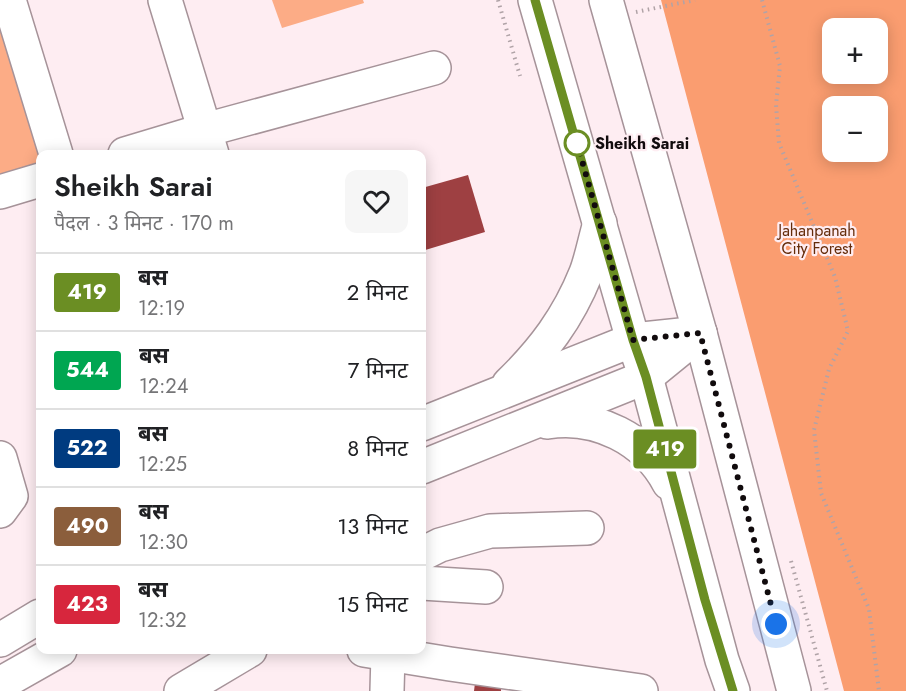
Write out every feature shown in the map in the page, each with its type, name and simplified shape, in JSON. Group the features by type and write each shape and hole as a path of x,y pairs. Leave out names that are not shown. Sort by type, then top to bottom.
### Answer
{"main road":[{"path":"9,0 56,150"},
{"path":"165,0 209,142"},
{"path":"535,0 633,340 646,377 722,660 733,691"},
{"path":"620,6 700,333 794,691"},
{"path":"153,150 209,142 434,68"},
{"path":"0,192 36,181"},
{"path":"499,393 535,358 565,317 587,272 600,223"},
{"path":"426,422 633,340 700,333"},
{"path":"426,466 646,377 700,333"},
{"path":"522,428 556,420 574,420 608,428 624,436 646,452 663,471 684,520"},
{"path":"0,458 11,496 0,511"},
{"path":"426,552 440,545 490,531 587,528"},
{"path":"426,583 486,587"},
{"path":"0,640 36,618"},
{"path":"0,684 53,654"},
{"path":"181,691 243,654"},
{"path":"377,654 387,691"},
{"path":"383,654 466,679 641,691"}],"path":[{"path":"498,0 505,25"},
{"path":"498,0 520,76"},
{"path":"620,6 695,0"},
{"path":"762,0 780,66 776,105 779,143 835,277 848,331 829,369 814,430 821,493 868,609 879,691"}],"shaded area":[{"path":"0,0 26,0 71,150 36,150 36,168 0,178"},
{"path":"272,0 363,0 364,3 282,28"}],"green space":[{"name":"Jahanpanah City Forest","path":"661,0 906,0 906,691 844,691"}],"building":[{"path":"468,175 485,232 426,250 426,187"},
{"path":"475,683 501,685 501,691 474,691"}],"bus line":[{"name":"419","path":"535,0 633,340 646,377 705,600 733,691"}],"place":[{"name":"Sheikh Sarai","path":"577,143"}],"route":[{"path":"577,143 633,340 700,333 776,624"}]}
